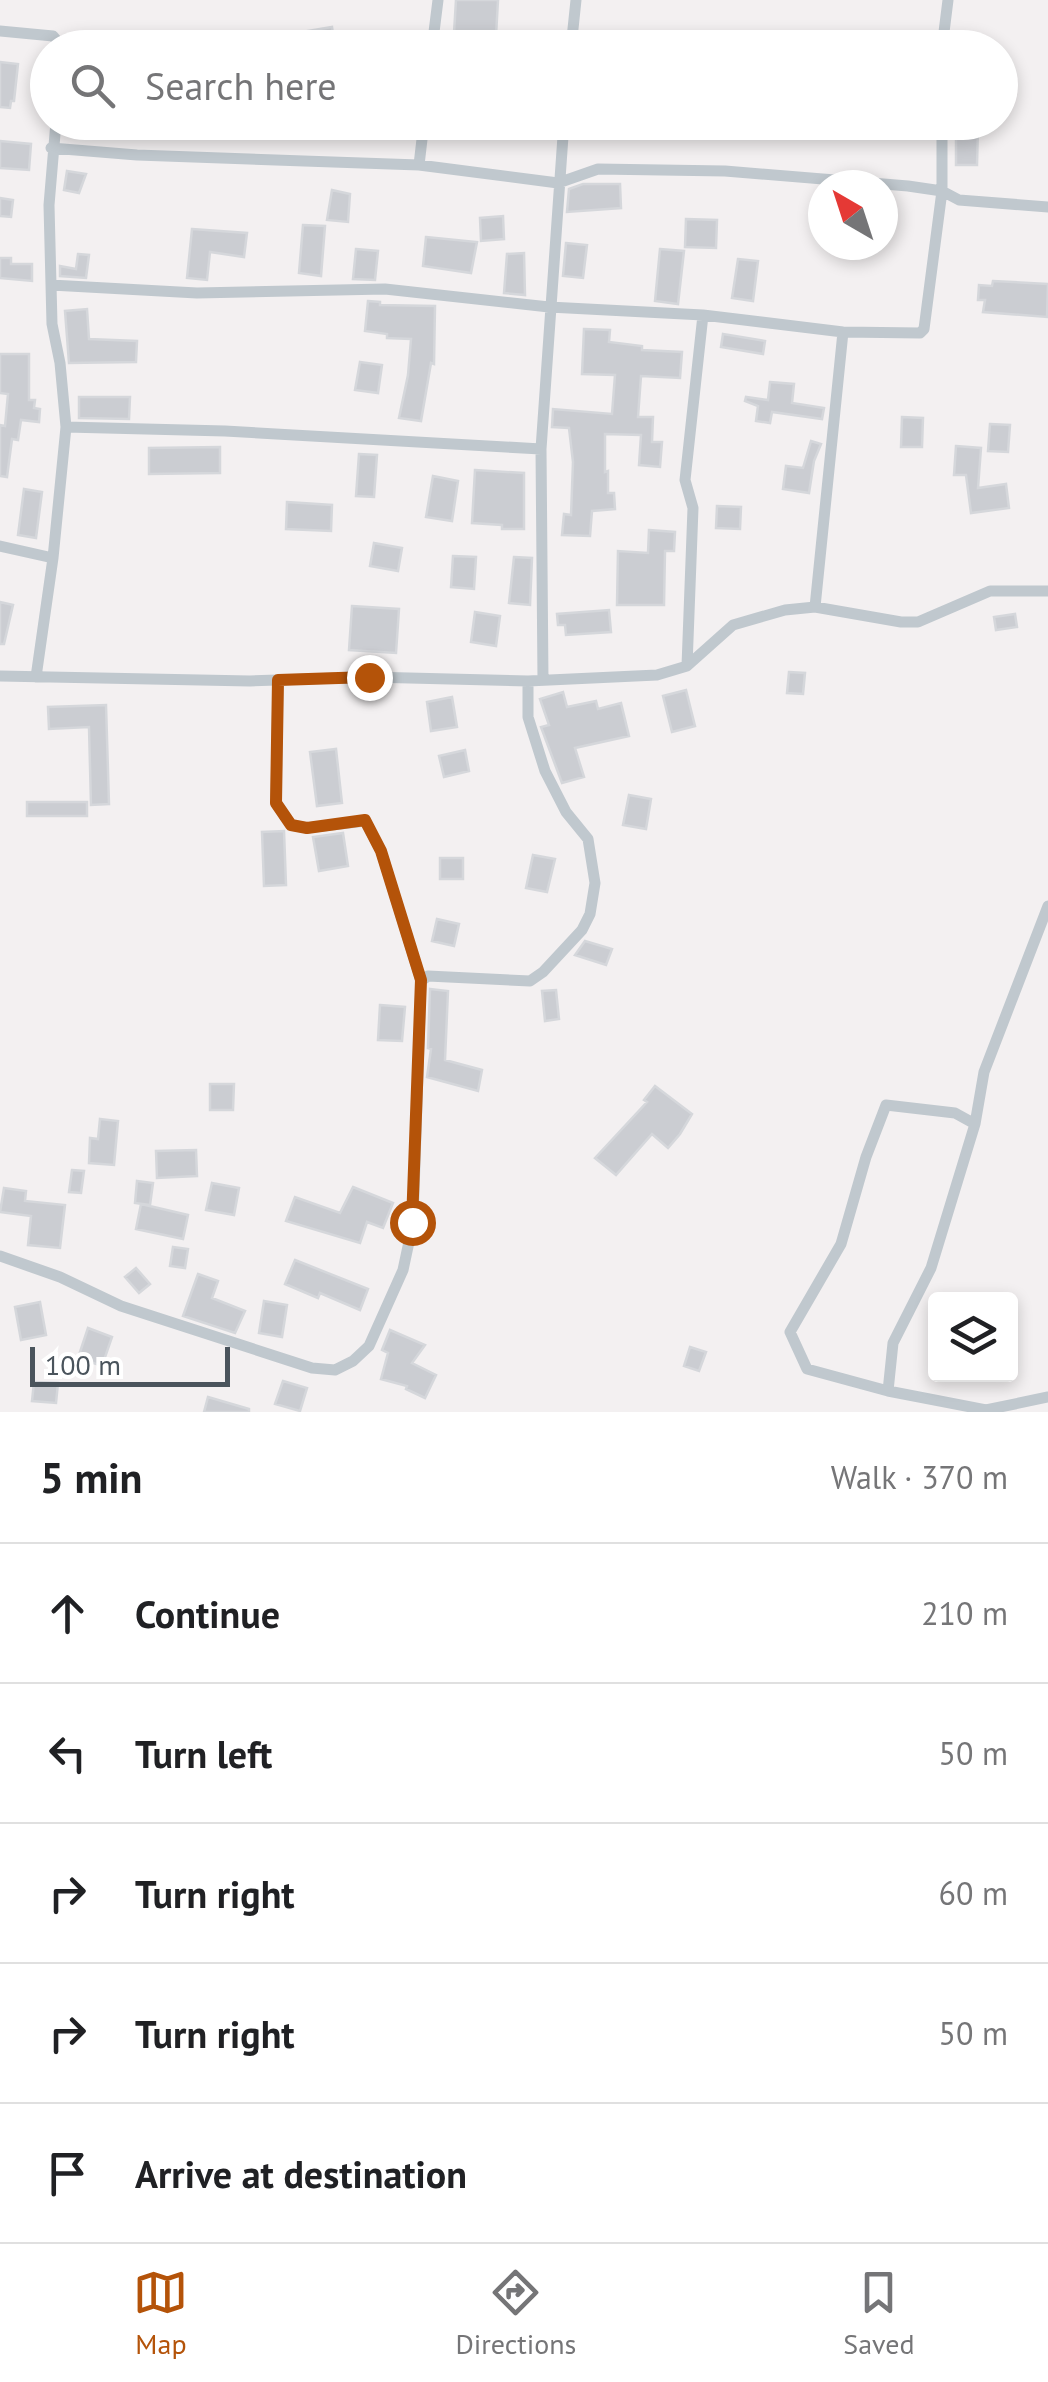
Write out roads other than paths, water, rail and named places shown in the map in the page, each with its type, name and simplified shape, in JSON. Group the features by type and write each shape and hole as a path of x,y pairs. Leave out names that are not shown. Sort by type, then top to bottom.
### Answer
{"street":[{"path":"434,30 438,0"},
{"path":"572,30 576,0"},
{"path":"944,30 948,0"},
{"path":"0,32 30,34"},
{"path":"36,677 66,426 50,284 53,140"},
{"path":"419,165 422,140"},
{"path":"543,680 541,449 562,140"},
{"path":"50,284 197,293 386,289 549,307 703,315 843,332 916,334 924,328 942,192 942,140"},
{"path":"51,148 156,156 419,165 558,183 598,169 725,171 908,186 942,192 959,200 1048,207"},
{"path":"686,666 693,508 685,480 703,315"},
{"path":"815,607 843,332"},
{"path":"66,426 541,449"},
{"path":"0,546 53,558"},
{"path":"0,676 528,681 657,675 686,666 733,625 784,610 815,607 918,622 990,592 1048,591"},
{"path":"0,1256 60,1277 121,1306 312,1368 335,1370 370,1346 403,1270 412,1222 421,980 381,851 365,820 307,828 291,825 276,803 278,680"},
{"path":"421,980 428,976 530,981 582,930 590,914 594,883 588,839 566,812 544,771 528,717 528,681"},
{"path":"888,1391 893,1343 931,1268 975,1124 984,1072 1048,906"},
{"path":"975,1124 955,1114 886,1105 840,1244 790,1332 806,1369 888,1391 986,1410 1048,1397"}]}
